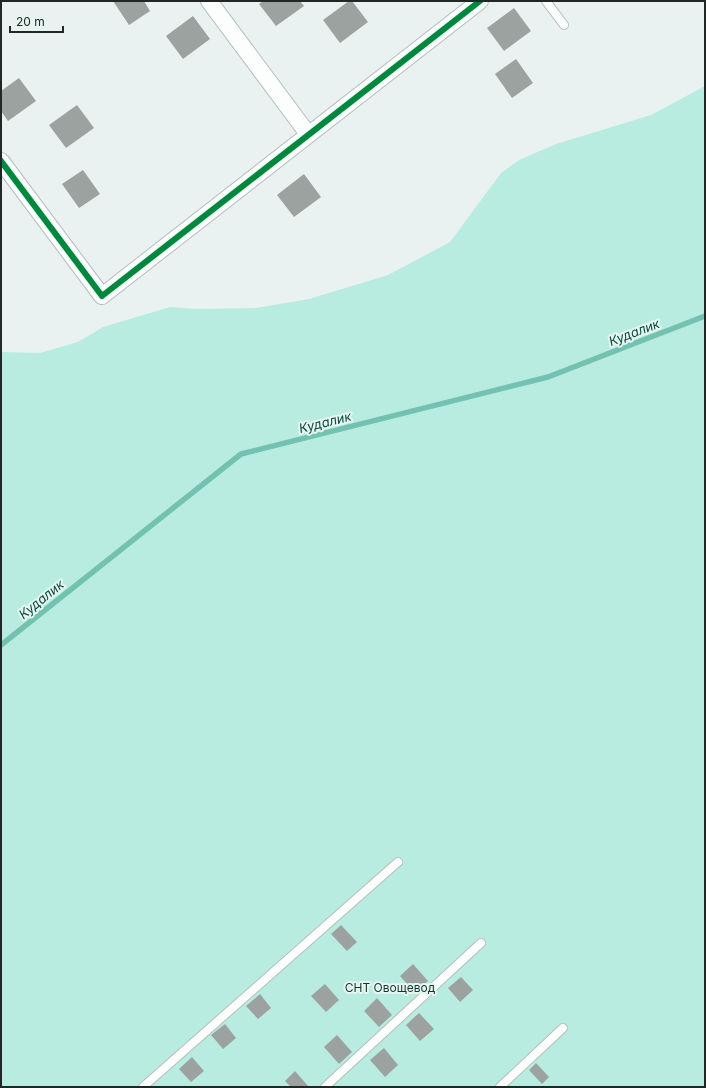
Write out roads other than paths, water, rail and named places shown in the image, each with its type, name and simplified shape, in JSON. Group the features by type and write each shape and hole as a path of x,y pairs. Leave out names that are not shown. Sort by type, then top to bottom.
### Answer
{"street":[{"path":"208,1 308,134"},
{"path":"1,161 102,296 480,1"}],"lane":[{"path":"546,1 564,24"},
{"path":"143,1087 398,862"},
{"path":"325,1087 481,943"},
{"path":"500,1087 563,1028"}],"waterway":[{"name":"Кудалик","path":"1,645 241,454 548,377 705,316"}],"park label":[{"name":"СНТ Овощевод","path":"390,987"}]}
